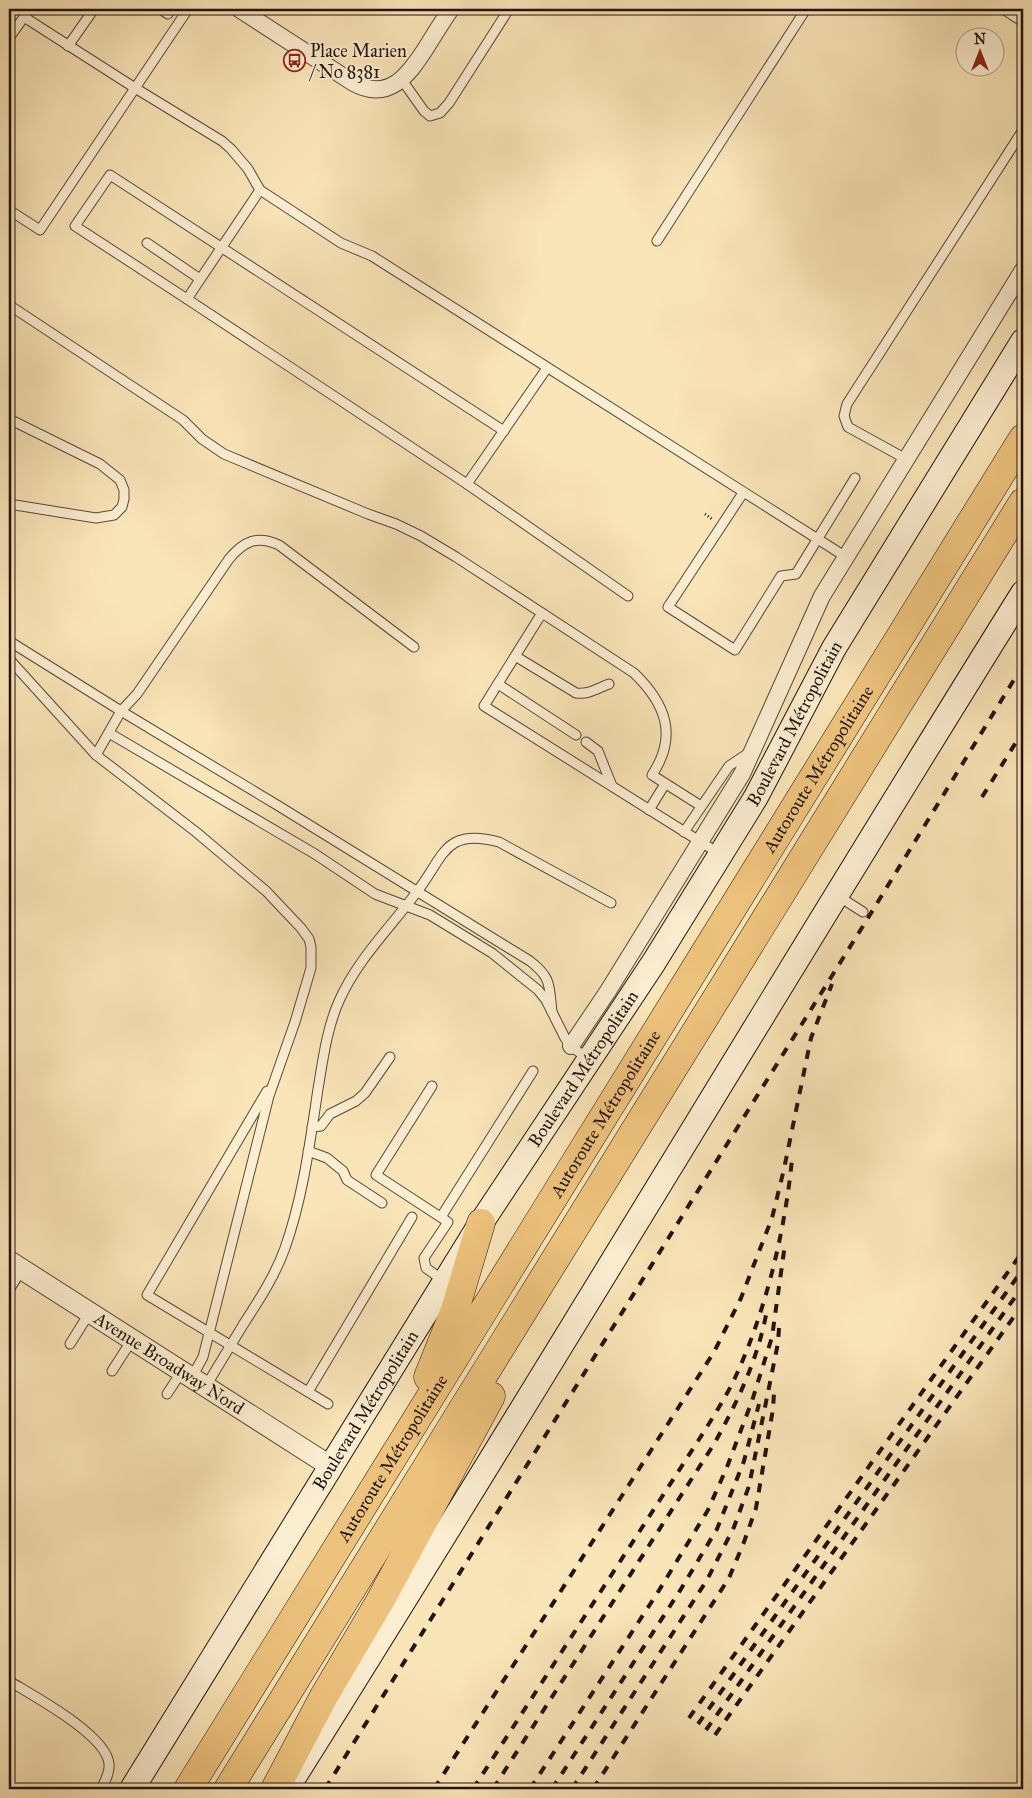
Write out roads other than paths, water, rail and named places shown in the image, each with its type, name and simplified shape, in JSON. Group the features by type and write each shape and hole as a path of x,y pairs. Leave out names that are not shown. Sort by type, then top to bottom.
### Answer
{"highway":[{"name":"Autoroute Métropolitaine","path":"188,1789 1023,438"},
{"name":"Autoroute Métropolitaine","path":"228,1789 1023,502"},
{"path":"275,1789 324,1696 380,1601 633,1132"},
{"path":"397,1452 455,1310 480,1223"}],"main road":[{"name":"Boulevard Métropolitain","path":"132,1789 480,1223 580,1053 654,962 776,760 834,648 1023,341"},
{"path":"287,1789 1023,593"}],"street":[{"path":"239,9 356,85 375,89 389,87 402,80 414,67 451,9"},
{"name":"Boulevard Métropolitain","path":"580,1053 608,991 742,774 813,613 1023,270"},
{"name":"Avenue Broadway Nord","path":"16,1265 330,1466"}],"lane":[{"path":"9,38 30,9"},
{"path":"68,46 94,9"},
{"path":"9,210 40,230 188,9"},
{"path":"402,80 424,111 430,116 440,114 509,9"},
{"path":"657,241 806,9"},
{"path":"1003,9 1023,22"},
{"path":"24,17 226,145 248,169 260,190 341,243 372,256 846,557"},
{"path":"906,459 848,427 844,416 848,404 1023,130"},
{"path":"504,431 110,175 75,226 467,484 628,596"},
{"path":"187,299 260,190"},
{"path":"147,243 200,279"},
{"path":"9,305 183,420 202,439 224,454 396,524 420,536 456,556 634,673 652,693 661,708 667,733 664,754 652,775 701,806"},
{"path":"467,484 547,368"},
{"path":"9,419 100,464 120,480 124,490 122,508 114,514 96,518 9,504"},
{"path":"743,493 668,607 735,650 781,576 796,574 855,478"},
{"path":"96,755 121,711 137,694 233,554 247,542 259,540 271,542 284,548 330,585 414,647"},
{"path":"542,613 484,706 720,854"},
{"path":"9,641 540,969 548,982 552,1012"},
{"path":"515,656 576,693 582,694 609,684"},
{"path":"9,659 96,755 196,832 266,891 309,939 311,968 295,1022 266,1106 203,1357 193,1378"},
{"path":"498,684 576,735"},
{"path":"109,733 315,854 375,894 430,915 492,953 538,990 546,1000 565,1038 580,1053"},
{"path":"586,742 598,751 612,786"},
{"path":"684,832 728,766 754,750"},
{"path":"649,810 665,784"},
{"path":"167,1394 193,1378 230,1346 279,1264 295,1212 308,1151 325,1047 339,1002 346,986 367,954 418,892 448,846 459,840 484,838 508,847 611,903"},
{"path":"836,895 863,912"},
{"path":"312,1127 320,1126 330,1114 356,1101 365,1093 390,1057"},
{"path":"441,1218 533,1071"},
{"path":"276,1076 147,1295 328,1404"},
{"path":"432,1086 376,1175 448,1222 424,1258 424,1263 429,1272 444,1281"},
{"path":"308,1151 327,1158 343,1171 347,1180 382,1202"},
{"path":"308,1392 412,1218"},
{"path":"9,1290 16,1265"},
{"path":"70,1344 90,1312"},
{"path":"112,1371 132,1339"},
{"path":"9,1681 70,1719 99,1744 108,1757 109,1764 101,1789"}],"railway":[{"path":"325,1789 868,918 1023,665"},
{"path":"982,797 1023,731"},
{"path":"434,1789 714,1352 741,1298 772,1218 811,1038 832,984"},
{"path":"473,1789 698,1441 733,1382 755,1329 772,1273 779,1244 792,1159"},
{"path":"530,1789 658,1592 708,1510 727,1467 752,1401 772,1337 785,1244"},
{"path":"689,1718 1023,1251"},
{"path":"698,1724 1023,1269"},
{"path":"706,1730 1023,1286"},
{"path":"715,1735 1023,1304"},
{"path":"493,1789 714,1444 753,1363 767,1310"},
{"path":"572,1789 707,1580 734,1527 749,1486 778,1343 779,1328"},
{"path":"593,1789 729,1578 756,1508 774,1393"},
{"path":"552,1789 681,1589 717,1529 744,1461 759,1404"}],"place":[{"name":"Place Marien / No 8381","path":"294,61"}]}
